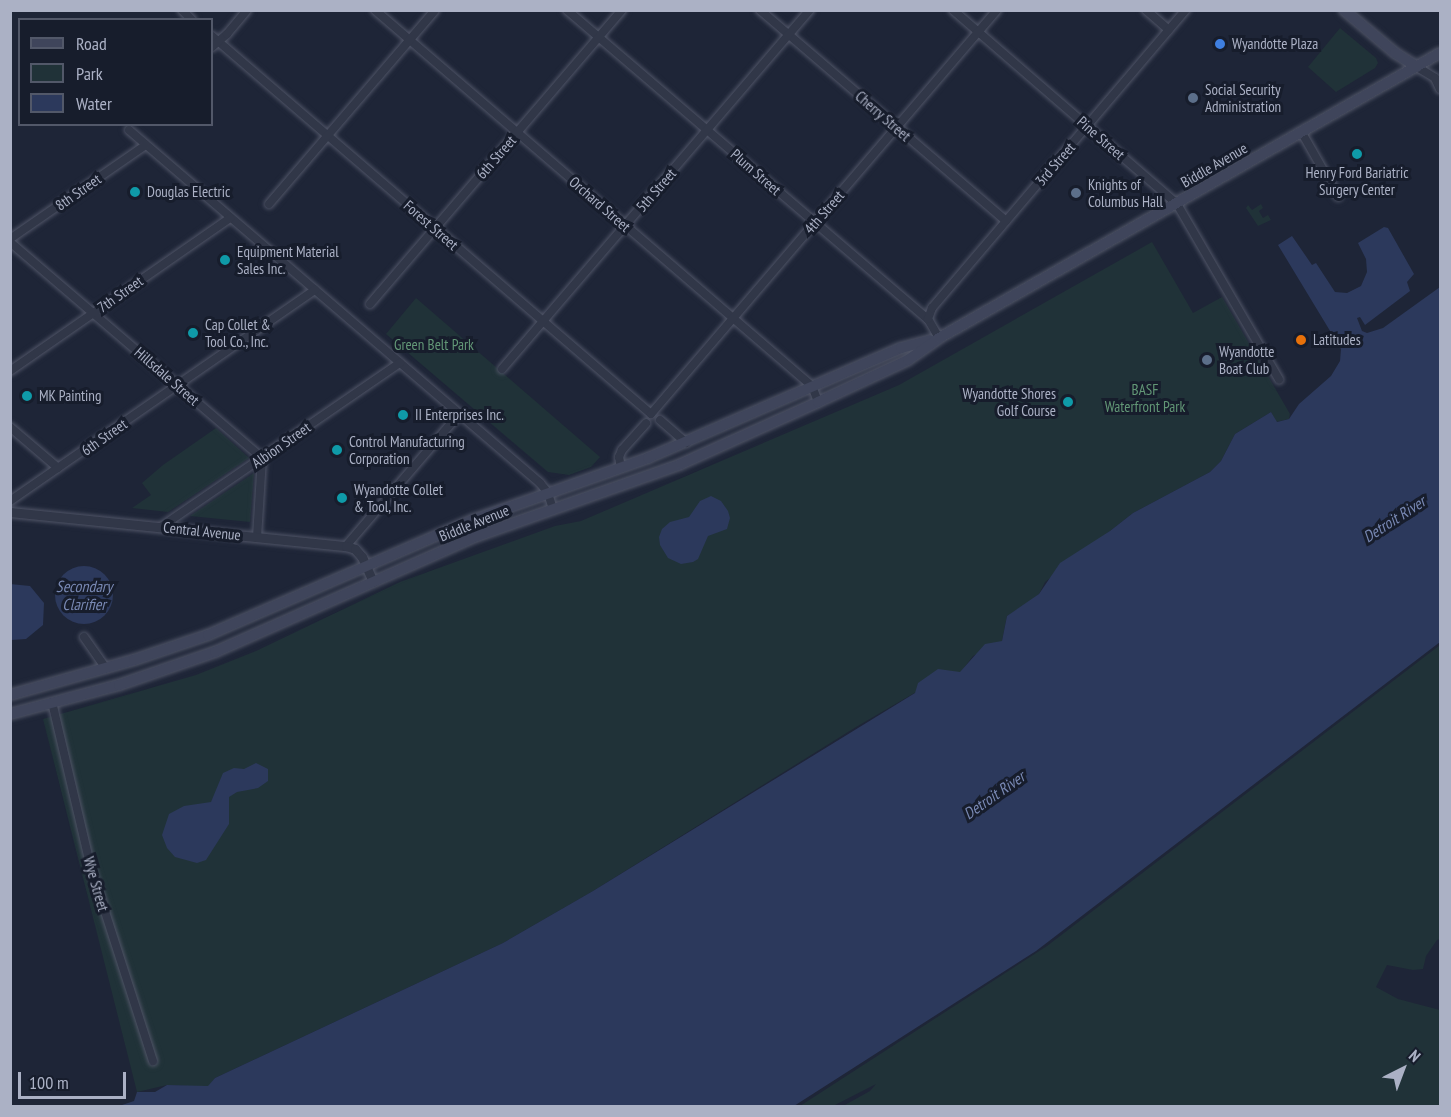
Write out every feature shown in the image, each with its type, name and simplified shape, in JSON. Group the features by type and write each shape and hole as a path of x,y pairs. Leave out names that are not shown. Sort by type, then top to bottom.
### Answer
{"main road":[{"path":"1344,10 1417,67"},
{"name":"Biddle Avenue","path":"10,714 119,685 215,652 477,536 681,464 818,402 908,360 939,338 1440,53"},
{"name":"Biddle Avenue","path":"10,694 106,668 208,635 473,520 621,468 901,348 939,338"},
{"path":"208,635 215,652"},
{"path":"47,685 52,702"}],"street":[{"path":"215,44 248,10"},
{"name":"Orchard Street","path":"375,10 812,386 818,402"},
{"path":"269,204 435,10"},
{"name":"Plum Street","path":"567,10 928,319 939,338"},
{"name":"6th Street","path":"370,304 622,10"},
{"name":"Cherry Street","path":"760,10 1006,221"},
{"name":"5th Street","path":"502,369 810,10"},
{"name":"Pine Street","path":"953,10 1178,204 1279,379"},
{"name":"4th Street","path":"651,414 997,10"},
{"path":"1146,10 1169,30"},
{"name":"3rd Street","path":"928,319 932,308 1186,10"},
{"name":"Forest Street","path":"215,44 327,135 651,414"},
{"path":"1417,67 1435,78 1440,89"},
{"path":"129,130 540,483 548,493 553,509"},
{"path":"1302,133 1338,196"},
{"name":"8th Street","path":"10,241 146,145"},
{"name":"7th Street","path":"10,371 230,218"},
{"name":"Hillsdale Street","path":"10,241 262,458"},
{"name":"6th Street","path":"10,501 315,290"},
{"name":"Albion Street","path":"161,527 400,363"},
{"path":"373,582 367,566 355,549 346,546 459,414"},
{"path":"660,420 686,442"},
{"path":"621,468 619,457 622,450 646,423"},
{"path":"10,427 58,468"},
{"path":"257,537 262,458"},
{"name":"Central Avenue","path":"10,512 346,546"},
{"path":"84,637 106,668"},
{"name":"Wye Street","path":"52,702 91,868 120,950 153,1061"}],"green space":[{"path":"1340,28 1376,58 1378,63 1375,68 1336,92 1308,67"},
{"path":"1261,204 1263,208 1259,211 1263,218 1268,215 1271,220 1258,226 1246,208 1248,205 1252,210"},
{"name":"Wyandotte Shores Golf Course","path":"1152,242 1193,313 1222,297 1290,414 1289,419 1276,422 1271,412 1235,434 1221,461 1210,472 1133,513 1045,582 1039,594 1007,616 1002,641 973,656 960,673 916,692 856,727 593,891 503,943 215,1078 208,1087 167,1085 137,1092 43,719 196,675 256,651 400,582 555,526 581,521 899,385"},
{"name":"Green Belt Park","path":"416,298 600,457 591,467 569,475 548,472 386,334"},
{"path":"216,428 249,458 168,512 132,508 151,495 142,483 163,465"},
{"path":"254,473 250,522 190,516"},
{"path":"1440,645 1440,939 1426,956 1423,969 1413,970 1387,965 1376,987 1398,999 1440,1010 1440,1106 843,1106 870,1091 876,1084 833,1106 800,1106 1047,946"}],"water":[{"name":"Detroit River","path":"1384,227 1388,228 1414,274 1407,282 1410,291 1365,325 1360,317 1357,318 1362,331 1367,333 1383,328 1440,287 1440,642 1036,951 794,1106 119,1106 134,1101 137,1092 155,1092 167,1085 208,1086 215,1078 503,943 593,891 915,693 918,683 938,669 960,672 985,644 1002,641 1007,616 1039,594 1060,563 1110,531 1133,513 1210,472 1221,461 1235,434 1271,412 1277,422 1289,419 1299,404 1331,376 1340,361 1341,349 1278,245 1292,236 1312,265 1316,263 1335,292 1347,293 1361,286 1367,272 1366,259 1358,243"},
{"path":"711,496 721,501 728,511 730,518 727,529 708,536 698,559 693,562 681,564 668,558 660,545 659,537 662,529 670,522 689,517 700,501"},
{"name":"Secondary Clarifier","path":"84,566 95,568 108,579 113,595 111,606 100,619 84,624 73,622 60,611 55,595 57,584 68,571"},
{"name":"Secondary Clarifier","path":"10,584 30,586 44,603 43,625 26,639 11,640"},
{"path":"256,763 268,769 268,781 258,788 237,792 229,797 229,824 206,860 197,863 175,857 167,848 162,835 169,814 184,806 211,802 223,773 234,768 244,769"}],"place":[{"name":"Wyandotte Plaza","path":"1220,44"},
{"name":"Social Security Administration","path":"1193,98"},
{"name":"Henry Ford Bariatric Surgery Center","path":"1357,154"},
{"name":"Douglas Electric","path":"135,192"},
{"name":"Knights of Columbus Hall","path":"1076,193"},
{"name":"Equipment Material Sales Inc.","path":"225,260"},
{"name":"Cap Collet & Tool Co., Inc.","path":"193,333"},
{"name":"Latitudes","path":"1301,340"},
{"name":"Wyandotte Boat Club","path":"1207,360"},
{"name":"MK Painting","path":"27,396"},
{"name":"Wyandotte Shores Golf Course","path":"1068,402"},
{"name":"II Enterprises Inc.","path":"403,415"},
{"name":"Control Manufacturing Corporation","path":"337,450"},
{"name":"Wyandotte Collet & Tool, Inc.","path":"342,498"}],"park label":[{"name":"BASF Waterfront Park","path":"1145,398"}]}
